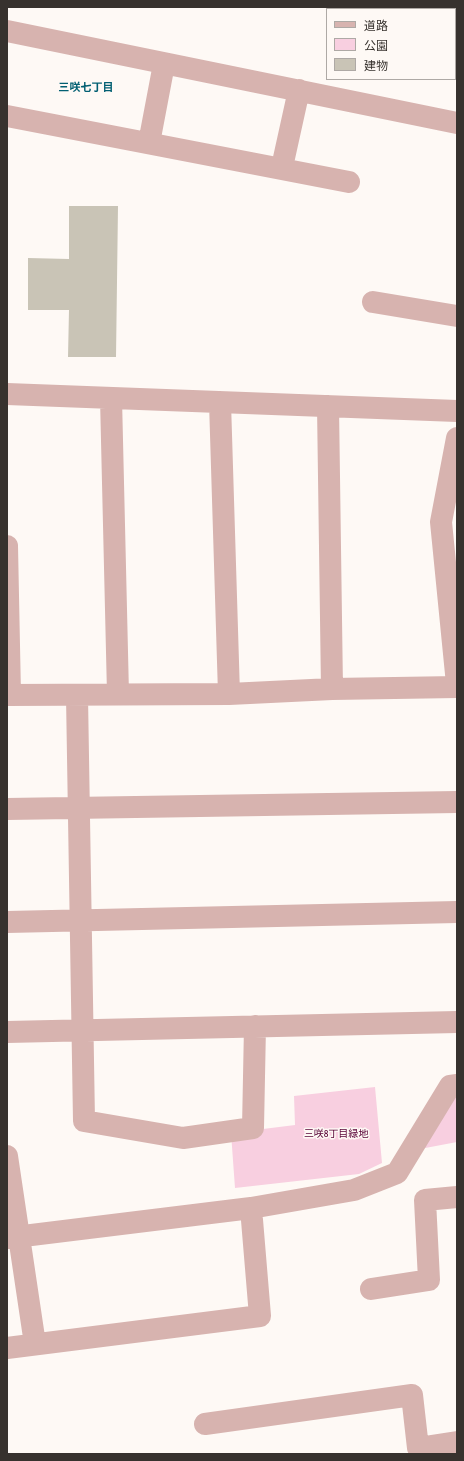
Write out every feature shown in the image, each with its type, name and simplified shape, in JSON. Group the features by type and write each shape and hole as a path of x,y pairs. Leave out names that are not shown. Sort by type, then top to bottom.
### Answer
{"street":[{"path":"7,31 457,123"},
{"path":"149,143 164,64"},
{"path":"282,167 299,90"},
{"path":"7,116 282,167 349,182"},
{"path":"372,302 457,316"},
{"path":"7,394 457,411"},
{"path":"111,398 118,694"},
{"path":"220,402 229,694"},
{"path":"328,406 332,689"},
{"path":"457,438 441,522 452,594 457,684"},
{"path":"7,546 9,695 77,696 118,694 229,694 332,689 457,687"},
{"path":"77,696 84,1121 183,1138 253,1128 255,1026"},
{"path":"7,809 457,802"},
{"path":"7,922 457,912"},
{"path":"7,1032 83,1032 255,1026 457,1022"},
{"path":"12,1237 251,1208 354,1190 398,1173 450,1086 457,1085"},
{"path":"7,1156 12,1237 35,1344"},
{"path":"371,1289 429,1280 425,1200 457,1197"},
{"path":"7,1348 260,1316 251,1208"},
{"path":"205,1424 412,1395 418,1448 457,1442"}],"green space":[{"name":"三咲8丁目緑地","path":"375,1087 382,1163 359,1174 235,1188 231,1133 295,1125 294,1096"},
{"path":"457,1095 457,1142 420,1149"}],"building":[{"path":"390,7 413,7 413,8"},
{"path":"69,206 118,206 116,357 68,357 69,310 28,310 28,258 69,259"}],"district":[{"name":"三咲七丁目","path":"86,88"}]}
